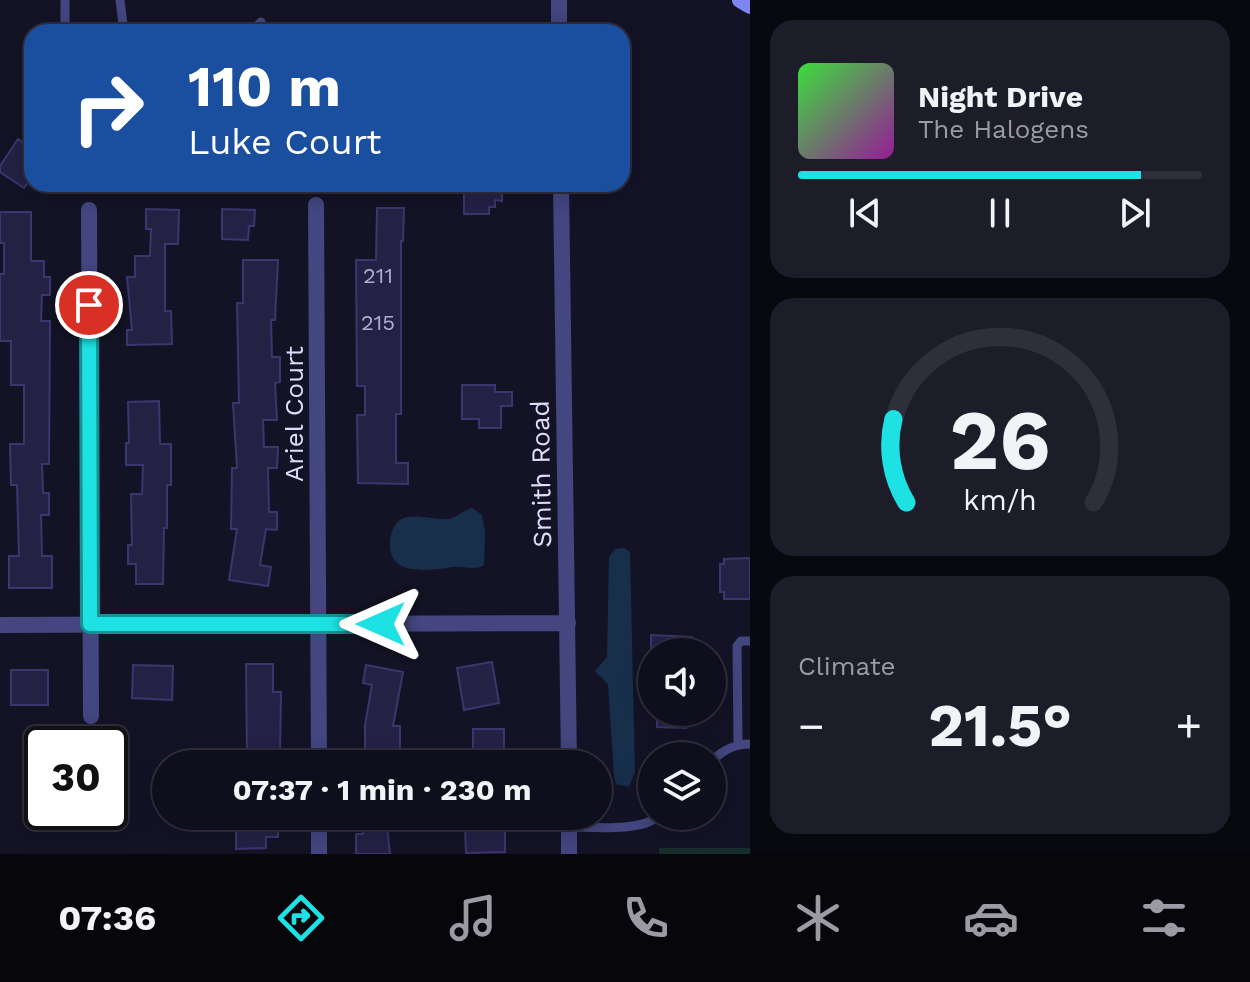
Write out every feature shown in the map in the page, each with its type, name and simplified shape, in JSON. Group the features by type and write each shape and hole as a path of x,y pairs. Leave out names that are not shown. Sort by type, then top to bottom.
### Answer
{"main road":[{"path":"740,0 750,6"}],"street":[{"path":"559,0 559,24"},
{"name":"Smith Road","path":"561,192 569,750"},
{"name":"Ariel Court","path":"316,205 319,750"},
{"path":"89,210 91,716"},
{"path":"0,625 568,623"},
{"path":"319,830 319,854"},
{"path":"569,830 569,854"}],"lane":[{"path":"65,0 65,24"},
{"path":"120,0 123,24"},
{"path":"738,744 737,646 741,641 750,641"},
{"path":"726,750 738,744 750,744"},
{"path":"612,825 638,825"}],"green space":[{"path":"659,848 750,848 750,854 659,854"}],"water":[{"path":"472,508 482,515 484,565 423,570 403,567 396,562 391,554 390,540 400,520 411,517 449,519"},
{"path":"624,548 630,552 635,772 629,787 616,784 608,684 595,671 607,657 609,557 615,549"}],"building":[{"path":"18,139 24,143 24,188 0,172 0,166"},
{"path":"464,192 502,192 502,201 495,200 495,207 489,207 489,214 464,214"},
{"path":"377,208 404,208 401,241 401,414 396,414 396,463 408,463 408,484 358,483 357,415 365,415 365,386 357,386 356,260 376,260"},
{"path":"146,209 179,210 178,244 165,244 165,311 171,311 172,344 127,345 127,330 132,330 127,277 135,277 135,256 150,256 151,229 146,229"},
{"path":"222,209 255,210 254,226 249,226 248,240 222,239"},
{"path":"0,212 31,212 31,261 44,261 44,277 50,277 50,295 42,295 41,321 50,321 49,464 42,464 43,493 49,493 49,515 41,515 42,556 52,556 52,588 9,588 9,556 19,556 17,485 11,485 10,444 24,444 24,385 11,385 11,341 0,341 0,274 4,274 4,243 0,243"},
{"path":"243,260 278,260 275,320 271,320 272,357 280,357 280,382 275,383 277,420 263,420 264,447 278,447 277,468 268,468 269,512 277,512 277,530 266,529 260,565 271,567 268,586 229,580 237,529 231,529 232,468 237,468 233,403 239,403 237,303 243,303"},
{"path":"462,385 495,385 495,392 512,392 512,406 501,406 501,428 479,428 479,419 462,419"},
{"path":"159,401 160,444 171,444 163,584 136,584 136,564 128,564 128,545 132,545 131,494 142,494 143,465 126,465 128,402"},
{"path":"750,558 750,599 724,599 724,592 720,592 720,564 724,564 724,559"},
{"path":"651,635 692,637 692,638 651,638"},
{"path":"492,662 499,703 464,710 457,668"},
{"path":"246,664 273,664 273,692 281,692 280,750 247,750"},
{"path":"133,665 173,666 172,700 132,698"},
{"path":"366,665 403,672 393,726 400,726 400,750 365,750 365,725 372,685 363,683"},
{"path":"11,670 48,670 48,705 11,705"},
{"path":"686,726 686,728 657,727"},
{"path":"473,729 504,729 504,750 473,750"},
{"path":"236,830 278,830 278,837 266,837 266,848 236,849"},
{"path":"363,830 387,830 390,854 356,854 356,834 363,834"},
{"path":"465,830 505,830 505,852 466,853"}],"route":[{"path":"89,305 90,624 381,624"}]}
